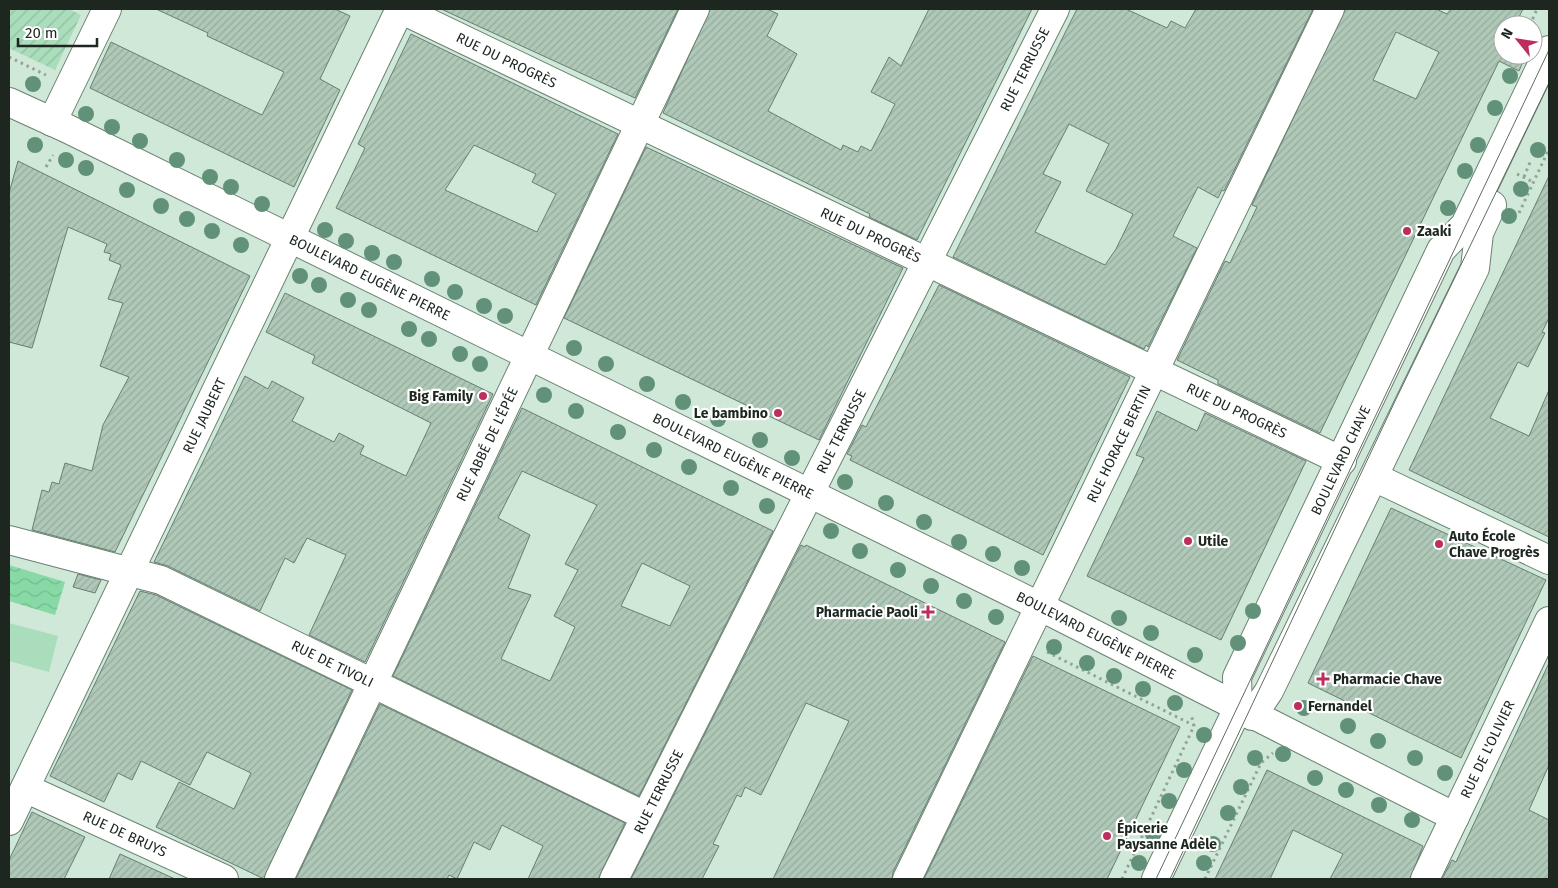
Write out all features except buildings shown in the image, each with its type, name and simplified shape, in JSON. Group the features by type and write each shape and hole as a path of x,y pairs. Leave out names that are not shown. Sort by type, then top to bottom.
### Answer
{"street":[{"path":"52,122 107,9"},
{"name":"RUE DU PROGRÈS","path":"400,9 1342,461"},
{"name":"RUE JAUBERT","path":"9,822 288,238 400,9"},
{"name":"RUE ABBÉ DE L'ÉPÉE","path":"279,879 695,9"},
{"name":"RUE TERRUSSE","path":"614,879 1055,9"},
{"name":"RUE HORACE BERTIN","path":"907,879 1041,608 1330,9"},
{"name":"BOULEVARD CHAVE","path":"1245,712 1237,677 1342,461 1441,250 1464,226 1549,50"},
{"name":"BOULEVARD CHAVE","path":"1156,879 1245,712 1270,691 1475,268 1479,233 1549,84"},
{"name":"BOULEVARD EUGÈNE PIERRE","path":"9,103 52,122 1041,608 1455,817"},
{"path":"1374,477 1549,560"},
{"name":"RUE DE TIVOLI","path":"9,540 161,580 645,816"},
{"name":"RUE DE L'OLIVIER","path":"1425,879 1549,621"},
{"name":"RUE DE BRUYS","path":"25,788 224,879"}],"path":[{"path":"9,57 48,76"},
{"path":"46,167 53,155"},
{"path":"1524,177 1531,160"},
{"path":"1046,652 1194,726"},
{"path":"1122,879 1194,726 1189,707"},
{"path":"1205,879 1261,763 1276,750"}],"shaded area":[{"path":"9,9 69,9 81,15 55,70 9,48"},
{"path":"9,623 58,636 49,672 9,661"}],"water":[{"path":"9,565 65,582 55,615 9,601"}],"tram line":[{"path":"1156,879 1549,50"},
{"path":"1170,879 1396,399 1549,83"}],"place":[{"name":"Zaaki","path":"1407,231"},
{"name":"Big Family","path":"483,396"},
{"name":"Le bambino","path":"778,413"},
{"name":"Utile","path":"1188,541"},
{"name":"Auto École Chave Progrès","path":"1439,544"},
{"name":"Pharmacie Paoli","path":"928,612"},
{"name":"Pharmacie Chave","path":"1323,679"},
{"name":"Fernandel","path":"1298,706"},
{"name":"Épicerie Paysanne Adèle","path":"1107,836"}]}
